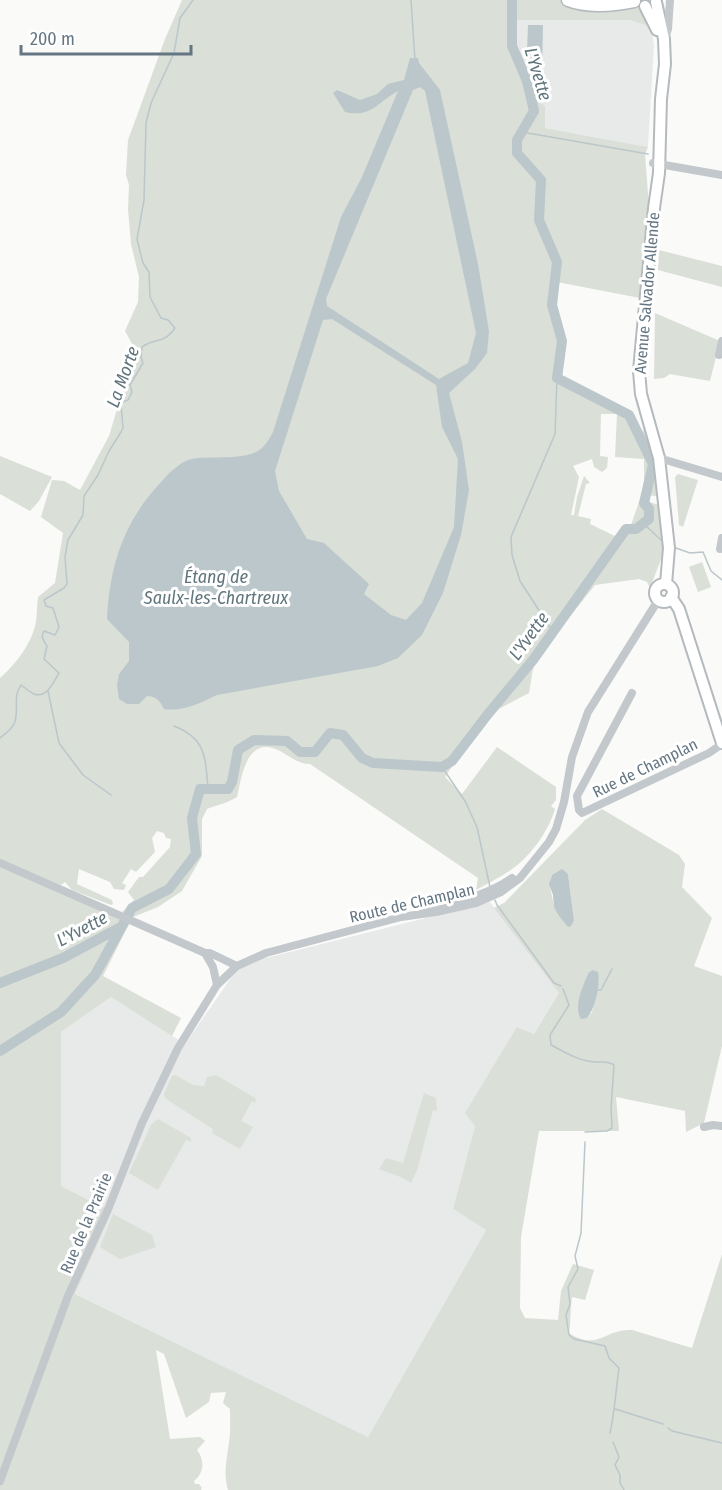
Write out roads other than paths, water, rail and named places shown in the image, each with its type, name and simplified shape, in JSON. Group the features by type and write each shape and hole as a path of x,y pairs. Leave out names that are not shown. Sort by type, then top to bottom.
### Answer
{"highway":[{"path":"568,0 575,3 605,6 645,2"}],"main road":[{"path":"645,2 664,39"},
{"path":"645,2 659,36 661,66 656,164"},
{"name":"Avenue Salvador Allende","path":"664,39 665,64 639,371 641,394 659,458 669,548 666,584 657,588 656,594 666,599"},
{"path":"666,599 679,609 722,743"}],"street":[{"name":"Avenue Salvador Allende","path":"664,39 668,29 670,0"},
{"path":"656,164 722,175"},
{"path":"718,355 722,341"},
{"path":"659,458 722,477"},
{"name":"Route de Champlan","path":"217,985 237,966 266,953 401,917 476,903 522,871 549,842 560,819 572,757 588,712 653,608 666,599"},
{"name":"Rue de Champlan","path":"632,693 577,796 579,810 582,813 709,753 722,743"},
{"path":"0,863 237,966"},
{"path":"205,953 213,967 217,985"},
{"name":"Rue de la Prairie","path":"0,1481 68,1296 109,1207 146,1115 177,1048 217,985"},
{"path":"704,1127 722,1126"}],"water":[{"path":"528,25 543,25 542,69 532,69 527,51"},
{"name":"Étang de Saulx-les-Chartreux","path":"410,58 418,58 419,63 440,90 478,264 489,331 487,353 475,369 449,393 462,442 469,490 461,535 443,593 422,635 398,658 378,666 217,695 178,709 164,709 157,700 150,696 139,704 127,704 119,699 117,685 119,674 129,661 129,642 107,619 112,580 121,544 149,496 175,468 191,459 249,455 263,447 273,432 341,217 362,177 398,91 374,108 362,113 345,112 333,93 337,90 360,100 377,94 388,84 404,80","holes":["420,87 425,91 476,333 468,363 439,379 327,306 326,299 413,90","332,319 436,385 442,427 458,459 454,527 422,603 406,620 391,615 364,594 369,584 324,543 307,539 279,491 275,471 323,320"]},
{"path":"562,869 568,874 574,920 568,927 554,907 549,884 552,875"},
{"path":"593,970 598,972 599,977 597,996 590,1014 587,1018 581,1019 578,1008 580,996 589,972"}],"waterway":[{"name":"La Morte","path":"0,738 10,730 16,719 17,694 21,685 34,694 43,694 50,688 59,673 44,659 47,646 42,635 44,631 55,635 59,627 53,608 46,606 44,600 67,584 65,557 68,540 83,515 84,496 123,428 121,405 122,402 128,400 132,392 130,385 143,363 142,347 167,337 175,328 168,320 161,318 150,297 149,272 143,263 137,239 144,200 146,123 151,103 174,53 180,18 193,0"},
{"path":"411,0 415,60"},
{"name":"L'Yvette","path":"0,1051 61,1012 95,975 132,908 169,889 196,854 192,818 200,789 228,789 232,782 238,750 254,740 287,741 300,752 315,752 330,733 343,735 362,758 373,763 442,767 452,761 533,660 626,529 636,529 649,519 649,509 644,503 653,464 629,415 557,378 562,341 552,305 557,262 539,220 541,180 517,153 517,140 534,111 527,81 512,46 512,0"},
{"path":"522,132 648,154"},
{"path":"553,632 520,581 512,555 511,537 555,434 557,378"},
{"path":"644,524 661,540"},
{"path":"676,548 690,553 703,552 711,571 722,580"},
{"path":"48,691 59,743 83,775 111,795"},
{"path":"174,726 185,731 198,743 205,759 208,788"},
{"path":"442,767 465,801 477,827 490,887"},
{"path":"495,900 554,983 561,986"},
{"name":"L'Yvette","path":"0,983 63,958 121,927"},
{"path":"597,990 601,990 612,969"},
{"path":"563,989 569,1005 550,1035 551,1045 578,1058 614,1065 612,1128 607,1131 585,1132"},
{"path":"585,1142 581,1233 575,1256 578,1269 568,1287 570,1304 566,1315 569,1335 574,1339 605,1346 609,1358 619,1368 610,1433"},
{"path":"615,1409 663,1424"},
{"path":"668,1428 672,1431 722,1443"},
{"path":"613,1442 619,1457 615,1465 624,1490"}]}
